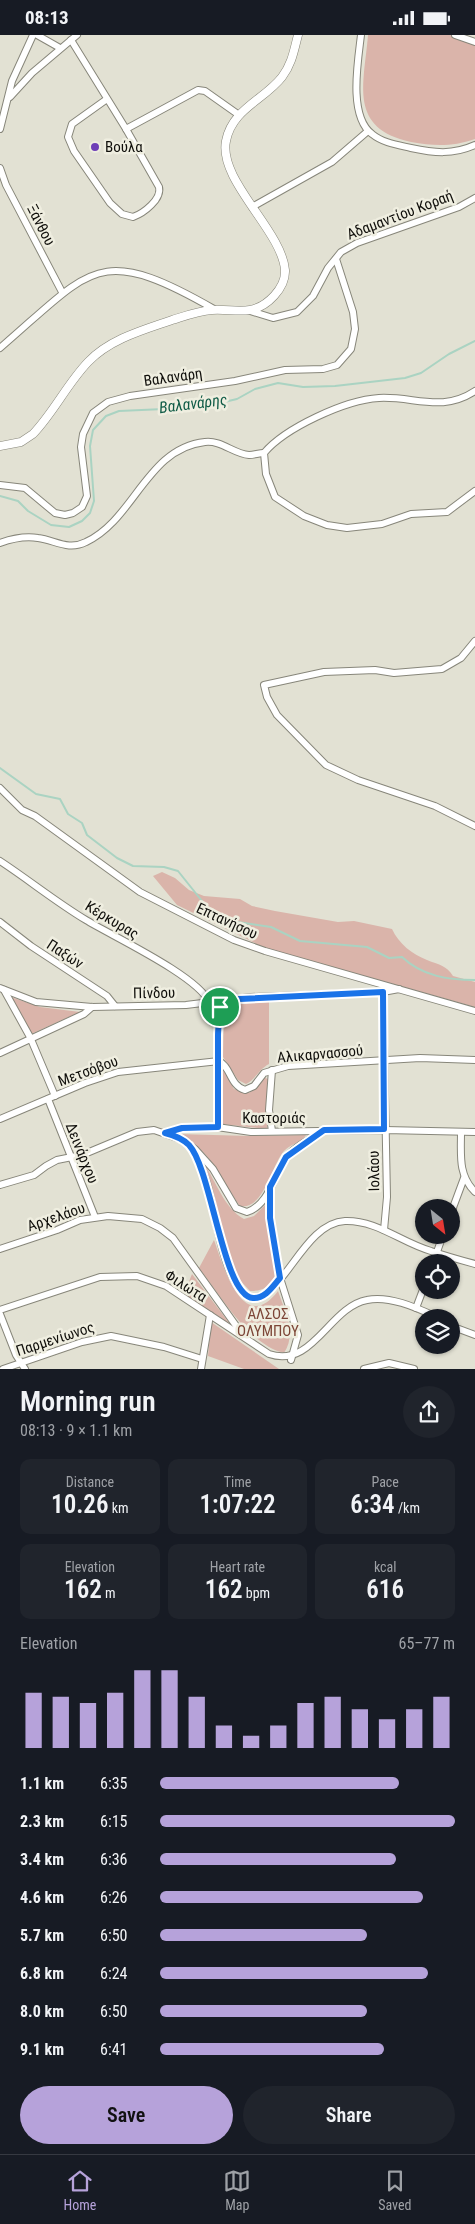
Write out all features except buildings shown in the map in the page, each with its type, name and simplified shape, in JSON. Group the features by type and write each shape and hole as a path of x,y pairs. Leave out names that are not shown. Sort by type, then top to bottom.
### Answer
{"main road":[{"path":"0,446 21,442 33,434 83,368 109,346 151,327 214,309 247,310 260,306 272,297 283,283 285,273 279,250 252,207 232,170 225,151 229,128 239,115 273,87 285,72 292,58 298,35"}],"street":[{"path":"0,129 10,97 14,75 33,35"},
{"path":"37,35 60,48"},
{"path":"10,97 24,80 77,35"},
{"path":"361,35 357,95 361,117 368,131 385,141 429,152 451,152 475,145"},
{"path":"455,35 475,43"},
{"path":"71,40 126,129 159,187 160,193 158,198 133,217 122,214 110,203 70,143 69,129 72,124 107,99"},
{"path":"126,129 198,89 205,91 239,115"},
{"path":"252,207 332,162 368,131"},
{"name":"Ξάνθου","path":"0,167 4,180 62,292"},
{"name":"Αδαμαντίου Κοραή","path":"247,310 272,318 297,311 313,296 341,252 357,243 431,217 475,198"},
{"name":"Βαλανάρη","path":"0,485 25,488 56,513 65,515 73,513 82,507 87,496 81,447 83,435 93,413 108,401 144,393 235,381 285,371 323,369 337,365 351,349 355,325 351,304 336,259"},
{"path":"0,348 62,292 96,274 126,270 162,281 214,309"},
{"path":"0,543 12,539 38,538 70,547 83,544 97,537 114,523 164,461 175,451 206,442 220,443 249,455 264,453 278,439 314,418 344,406 378,398 444,403 460,400 475,391"},
{"path":"264,453 266,474 275,497 304,516 328,525 347,528 382,523 411,514 447,512 475,491"},
{"path":"475,641 461,658 442,669 394,673 376,670 324,672 264,685 267,697 277,715 326,765 343,774 435,806 475,826"},
{"name":"Επτανήσου","path":"0,788 22,810 35,816 125,882 225,936 253,947 475,1011"},
{"name":"Κέρκυρας","path":"0,861 84,919 179,974 202,991 209,1002"},
{"name":"Παξών","path":"0,922 31,947 107,996 116,1006"},
{"path":"2,989 30,1037 56,1096"},
{"name":"Πίνδου","path":"2,989 36,1003 92,1007 186,1005 218,1000 383,992 400,989"},
{"name":"Ιολάου","path":"383,992 384,1129 387,1197 384,1230"},
{"path":"218,1000 218,1127"},
{"path":"0,1053 30,1037 84,1013 92,1007"},
{"name":"Αλικαρνασσού","path":"219,1061 224,1065 236,1084 243,1089 252,1087 262,1075 272,1070 299,1065 384,1062 420,1058 475,1060"},
{"name":"Μετσόβου","path":"0,1119 118,1072 219,1061"},
{"path":"272,1070 270,1110 272,1131"},
{"name":"Δεινάρχου","path":"48,1099 95,1217"},
{"name":"Καστοριάς","path":"165,1133 182,1128 218,1127 242,1132 384,1129 475,1132"},
{"name":"Καστοριάς","path":"0,1185 21,1177 30,1177 49,1164 70,1158 137,1132 151,1130 165,1133 189,1145 209,1163 234,1205 242,1211 247,1212 254,1209 270,1187"},
{"path":"291,1360 298,1335 280,1278 270,1218 270,1187 286,1157 324,1130"},
{"path":"461,1133 461,1165 464,1178 475,1192"},
{"path":"189,1145 207,1182 225,1256 239,1287 249,1297 256,1298 266,1293 312,1238 334,1223 361,1222 437,1252 475,1264"},
{"path":"456,1199 464,1178"},
{"name":"Αρχελάου","path":"0,1249 80,1220 116,1215 142,1219 168,1233 244,1337"},
{"path":"437,1252 440,1244"},
{"name":"Φιλώτα","path":"0,1310 90,1279 125,1275 160,1283 273,1356 291,1360"},
{"path":"291,1360 306,1353 323,1334 362,1301 380,1299 416,1308 419,1299"},
{"path":"0,1314 23,1366"},
{"path":"201,1369 210,1315"},
{"path":"460,1329 475,1335"},
{"name":"Παρμενίωνος","path":"3,1369 23,1366 82,1342 110,1336 164,1347 202,1359"},
{"path":"364,1369 389,1363 414,1369"}],"green space":[{"path":"368,35 450,35 475,45 475,139 451,145 411,142 391,135 377,126 369,115 364,102 363,87"},
{"path":"162,872 175,878 189,890 204,896 240,899 252,906 275,911 338,922 354,921 392,929 402,944 416,955 445,967 453,976 475,982 475,1007 265,948 177,905 153,876"},
{"path":"11,997 40,1007 80,1012 31,1034"},
{"path":"269,1002 269,1064 246,1084 238,1080 223,1057 224,1005"},
{"path":"223,1069 234,1089 249,1093 259,1085 263,1077 268,1079 267,1129 221,1124"},
{"path":"177,1134 306,1135 284,1151 266,1186 255,1201 248,1205 240,1206 207,1156 199,1148"},
{"name":"ΑΛΣΟΣ ΟΛΥΜΠΟΥ","path":"203,1162 231,1208 244,1219 254,1216 265,1205 275,1276 266,1288 250,1291 237,1277 229,1258"},
{"name":"ΑΛΣΟΣ ΟΛΥΜΠΟΥ","path":"214,1240 229,1279 236,1292 245,1302 255,1306 266,1303 278,1291 290,1330 290,1338 284,1353 271,1348 247,1330 199,1268"},
{"name":"ΑΛΣΟΣ ΟΛΥΜΠΟΥ","path":"192,1274 230,1324 184,1294"},
{"name":"ΑΛΣΟΣ ΟΛΥΜΠΟΥ","path":"211,1322 279,1369 244,1369 208,1356"}],"waterway":[{"name":"Βαλανάρης","path":"0,496 18,501 28,511 51,525 69,527 82,521 90,513 94,501 90,446 93,430 106,416 119,411 164,409 220,403 237,399 255,389 278,383 303,387 335,386 405,378 421,373 449,354 475,341"},
{"path":"0,768 36,794 60,799 68,814 82,823 87,835 117,858 133,866 164,867 178,871 206,906 231,921 271,927 300,941 367,947 389,958 402,957 418,969 436,976 475,980"}],"place":[{"name":"Βούλα","path":"95,147"}],"route":[{"path":"383,992 384,1129 324,1130 286,1157 270,1187 270,1218 280,1278 266,1293 254,1298 241,1291 230,1271 207,1182 193,1151 189,1145 180,1139 165,1133 177,1128 218,1127 218,1024 220,1007 218,1000 383,992"}]}
